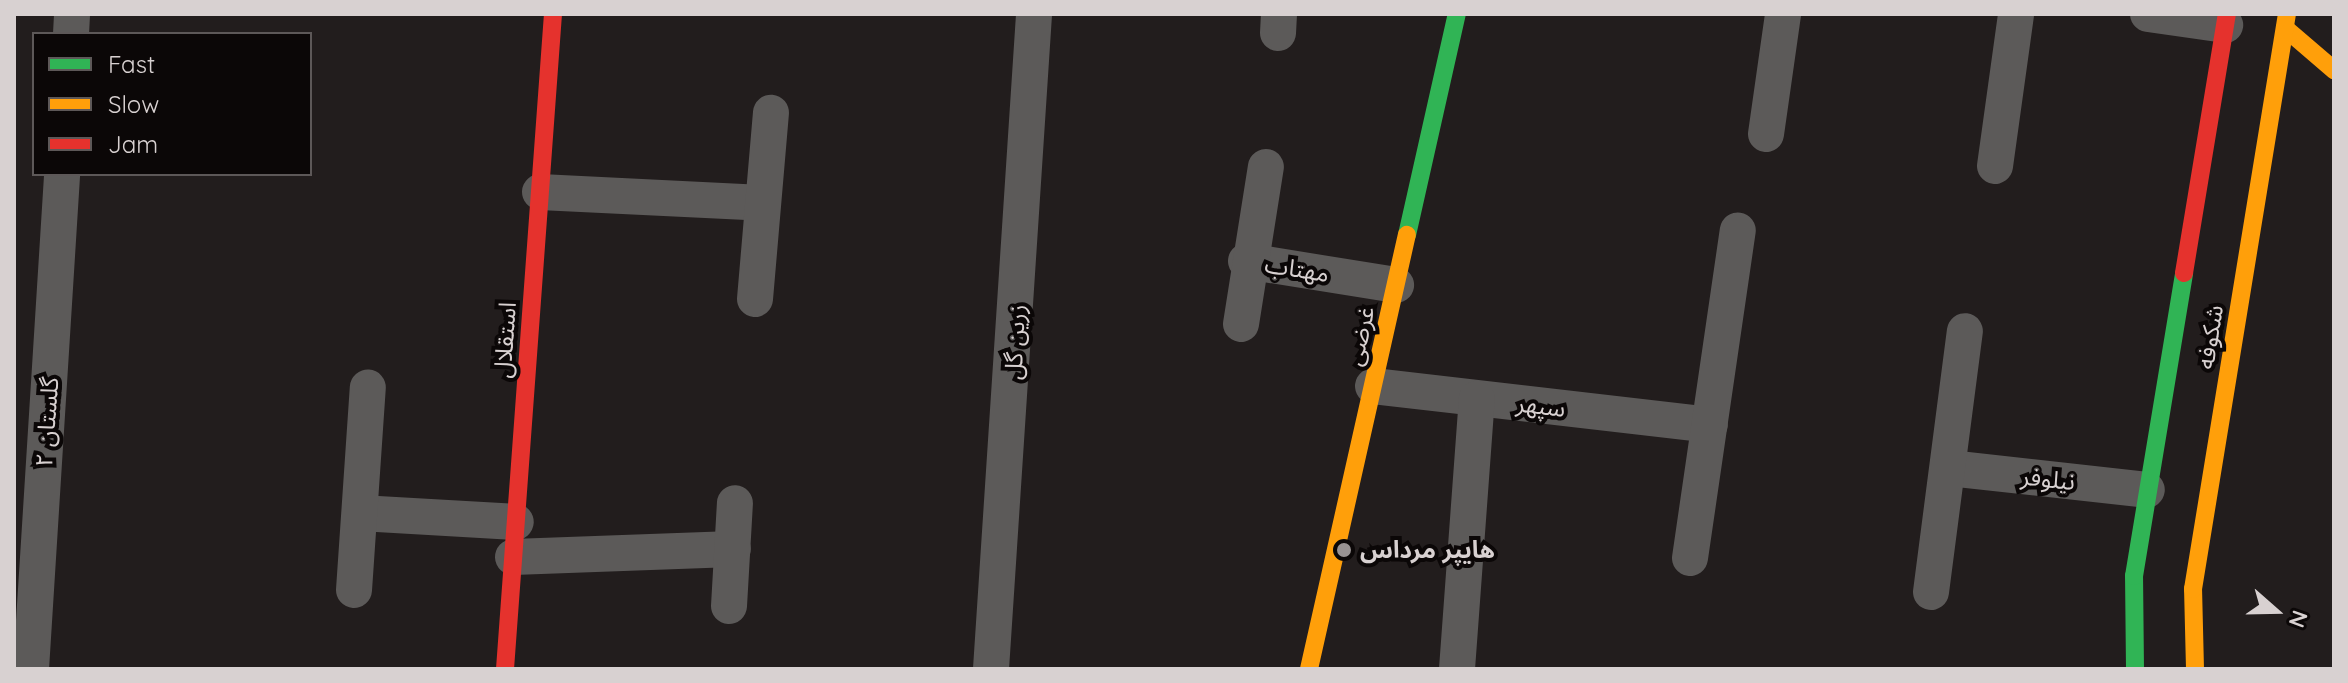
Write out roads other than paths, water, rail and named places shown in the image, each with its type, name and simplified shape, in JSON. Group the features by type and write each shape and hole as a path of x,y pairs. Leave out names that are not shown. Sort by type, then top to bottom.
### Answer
{"street":[{"name":"استقلال","path":"505,669 553,14"},
{"name":"زرین گل","path":"991,669 1034,14"},
{"name":"غرضی","path":"1309,669 1457,14"},
{"path":"1766,134 1783,14"},
{"path":"1995,166 2016,14"},
{"path":"2148,14 2258,23 2308,19"},
{"path":"2258,23 2334,70"},
{"name":"شکوفه","path":"2135,669 2134,576 2147,490 2258,23"},
{"name":"شکوفه","path":"2195,669 2193,589 2258,23"},
{"path":"755,299 771,113"},
{"path":"1241,324 1246,261 1266,167"},
{"name":"گلستان ۲","path":"31,669 62,176"},
{"path":"540,192 763,203"},
{"path":"1690,558 1738,230"},
{"name":"مهتاب","path":"1246,261 1396,285"},
{"path":"1931,592 1965,331"},
{"name":"سپهر","path":"1373,386 1710,425"},
{"path":"354,590 368,387"},
{"path":"1457,669 1477,399"},
{"name":"نیلوفر","path":"1949,468 2147,490"},
{"path":"729,606 735,503"},
{"path":"360,513 516,522"},
{"path":"513,557 733,549"}],"place":[{"name":"هایپر مرداس","path":"1344,550"}]}
